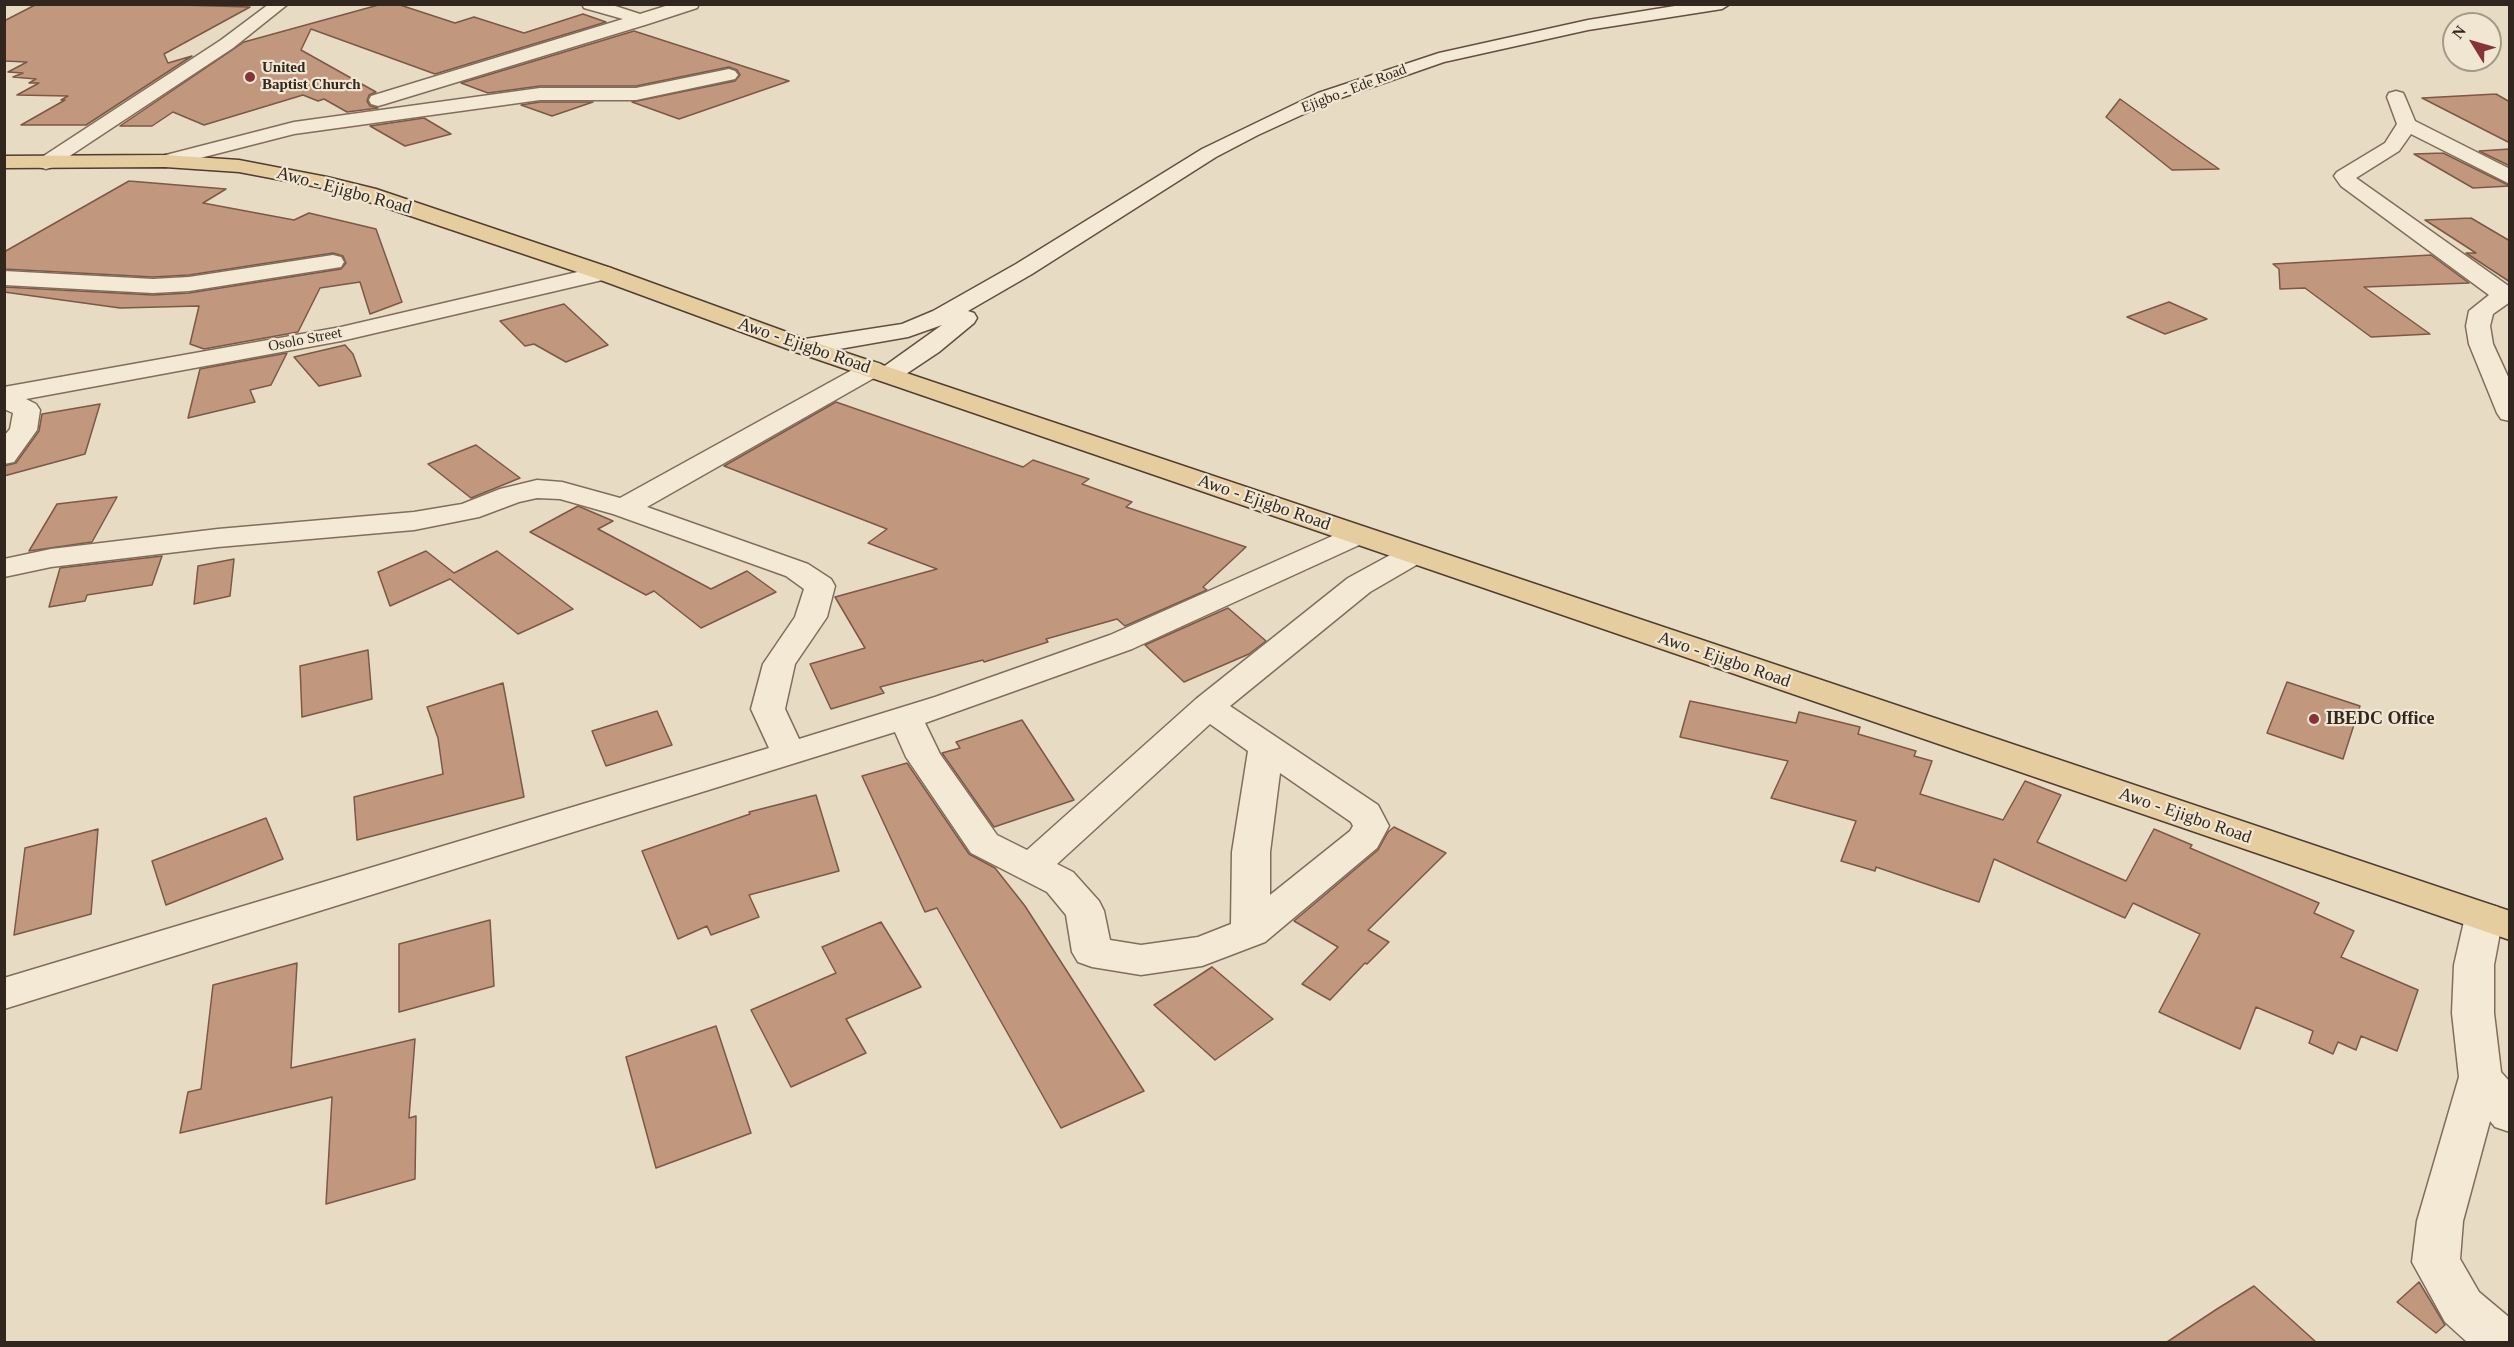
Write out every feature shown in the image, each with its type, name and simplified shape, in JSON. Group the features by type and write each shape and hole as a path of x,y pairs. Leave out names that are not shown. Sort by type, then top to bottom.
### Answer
{"main road":[{"name":"Awo - Ejigbo Road","path":"4,162 165,161 239,166 320,181 368,194 603,273 805,347 2497,921"}],"street":[{"path":"46,163 227,44 280,4"},
{"path":"590,4 642,20"},
{"path":"239,166 294,128 690,4"},
{"name":"Ejigbo - Ede Road","path":"805,347 908,330 942,316 1024,269 1209,153 1291,113 1374,79 1439,58 1587,25 1676,8 1722,4"},
{"path":"165,161 294,128 540,94 636,94 729,75"},
{"path":"2396,97 2407,124 2510,178"},
{"path":"2407,124 2392,147 2344,176 2348,182 2507,294 2481,311 2478,326 2481,344 2510,413"},
{"path":"4,278 153,286 189,284 333,262"},
{"name":"Ejigbo - Ede Road","path":"624,508 930,347 1024,269"},
{"name":"Osolo Street","path":"4,396 341,334 603,273"},
{"path":"2481,344 2510,354"},
{"path":"4,396 27,410 23,430 4,456"},
{"path":"4,568 51,558 218,538 414,521 469,510 510,495 537,489 562,491 624,508 797,570 820,586 811,617 779,664 768,709 789,754"},
{"path":"4,994 906,718 1121,642 1358,535"},
{"path":"1030,867 1208,707 1359,585 1414,554"},
{"path":"906,718 924,757 984,844 1060,882 1085,911 1092,952 1141,960 1202,951 1251,932 1364,839 1371,826 1365,814 1208,707"},
{"path":"1251,932 1251,852 1266,746"},
{"path":"2497,921 2474,966 2473,1013 2480,1077 2440,1221 2436,1262 2462,1307 2501,1342"},
{"path":"2480,1077 2510,1114"}],"building":[{"path":"37,4 250,7 164,54 168,63 192,56 86,125 21,125 65,100 61,100 68,96 17,95 39,83 29,83 36,79 13,77 23,73 8,72 27,62 4,61 4,21"},
{"path":"382,4 397,4 455,23 474,17 524,33 583,14 606,22 435,74 311,29 301,50 376,92 369,95 367,101 370,106 378,108 347,112 324,99 318,101 303,95 204,125 173,112 152,126 120,126 244,42"},
{"path":"634,31 789,81 679,119 632,102 735,81 740,75 737,70 729,67 636,86 540,86 488,93 461,83"},
{"path":"2496,94 2510,102 2510,143 2422,98"},
{"path":"2120,99 2219,169 2172,170 2106,117"},
{"path":"540,102 593,102 552,116 521,105"},
{"path":"424,118 451,134 405,146 370,126"},
{"path":"2510,149 2510,166 2479,151"},
{"path":"2443,153 2510,186 2473,188 2414,154"},
{"path":"129,181 226,189 203,203 294,220 309,213 376,229 402,302 370,314 360,282 320,288 298,332 204,349 190,344 199,306 120,308 4,292 4,287 153,295 189,293 341,269 346,263 343,256 333,253 189,275 153,277 4,269 4,252"},
{"path":"2471,218 2510,241 2510,282 2466,253 2476,253 2425,220"},
{"path":"2431,255 2469,283 2364,287 2430,334 2371,337 2305,288 2280,289 2279,269 2273,264"},
{"path":"2169,302 2207,319 2165,334 2127,317"},
{"path":"564,304 608,345 566,362 534,344 525,346 500,321"},
{"path":"345,345 353,354 361,376 319,386 294,357"},
{"path":"287,353 271,385 250,390 255,402 188,418 200,369"},
{"path":"836,402 1023,467 1033,460 1089,479 1082,484 1132,502 1126,507 1246,547 1203,587 1207,590 1125,626 1117,619 1046,639 1048,642 984,662 983,660 880,687 884,693 831,709 810,664 865,648 835,597 937,569 868,543 887,529 724,466"},
{"path":"100,404 85,454 4,476 4,466 16,463 39,431 42,414"},
{"path":"476,445 520,478 471,498 428,464"},
{"path":"117,497 92,542 29,551 57,504"},
{"path":"578,506 613,521 598,529 711,589 747,571 776,592 701,628 654,591 646,595 530,532"},
{"path":"426,551 454,573 497,551 573,609 518,634 450,579 390,606 378,572"},
{"path":"162,556 152,585 87,595 85,601 49,607 60,568"},
{"path":"234,559 230,596 194,604 198,566"},
{"path":"1228,608 1266,641 1249,654 1184,682 1145,645"},
{"path":"368,650 372,699 302,717 300,666"},
{"name":"IBEDC Office","path":"2287,682 2360,706 2343,759 2267,733"},
{"path":"503,683 524,797 357,840 354,797 443,774 438,738 427,707"},
{"path":"1690,701 1796,723 1799,712 1860,727 1858,734 1916,751 1914,756 1932,761 1920,794 2003,820 2025,781 2061,795 2037,842 2126,881 2154,829 2192,845 2190,848 2319,903 2314,913 2354,931 2341,957 2418,990 2397,1051 2361,1036 2356,1050 2338,1042 2333,1054 2309,1043 2313,1031 2256,1007 2240,1049 2159,1012 2200,934 2133,903 2125,918 1994,859 1979,902 1876,867 1875,871 1841,861 1856,821 1771,798 1788,761 1680,737"},
{"path":"657,711 672,745 606,766 592,731"},
{"path":"1022,720 1074,800 994,827 942,753 960,748 956,742"},
{"path":"907,763 969,854 995,868 1025,906 1144,1091 1061,1128 937,908 925,912 862,776"},
{"path":"816,795 839,871 749,895 759,917 711,935 707,926 678,939 642,851 750,814 749,812"},
{"path":"266,818 283,859 166,905 152,861"},
{"path":"1394,827 1446,853 1368,930 1389,942 1367,964 1365,963 1330,1000 1302,984 1338,947 1294,921 1378,850 1388,832"},
{"path":"98,829 91,914 14,935 25,848"},
{"path":"490,920 494,986 399,1012 399,944"},
{"path":"881,922 921,987 846,1019 866,1053 791,1087 751,1010 836,973 822,947"},
{"path":"297,963 291,1068 415,1039 409,1118 416,1116 415,1179 326,1204 332,1097 180,1133 188,1092 201,1089 213,985"},
{"path":"1212,967 1273,1019 1215,1060 1154,1005"},
{"path":"716,1026 751,1133 656,1168 626,1057"},
{"path":"2419,1282 2445,1325 2436,1333 2397,1302"},
{"path":"2254,1286 2316,1342 2167,1342 2217,1309"}],"place":[{"name":"United Baptist Church","path":"250,77"},
{"name":"IBEDC Office","path":"2314,719"}]}
